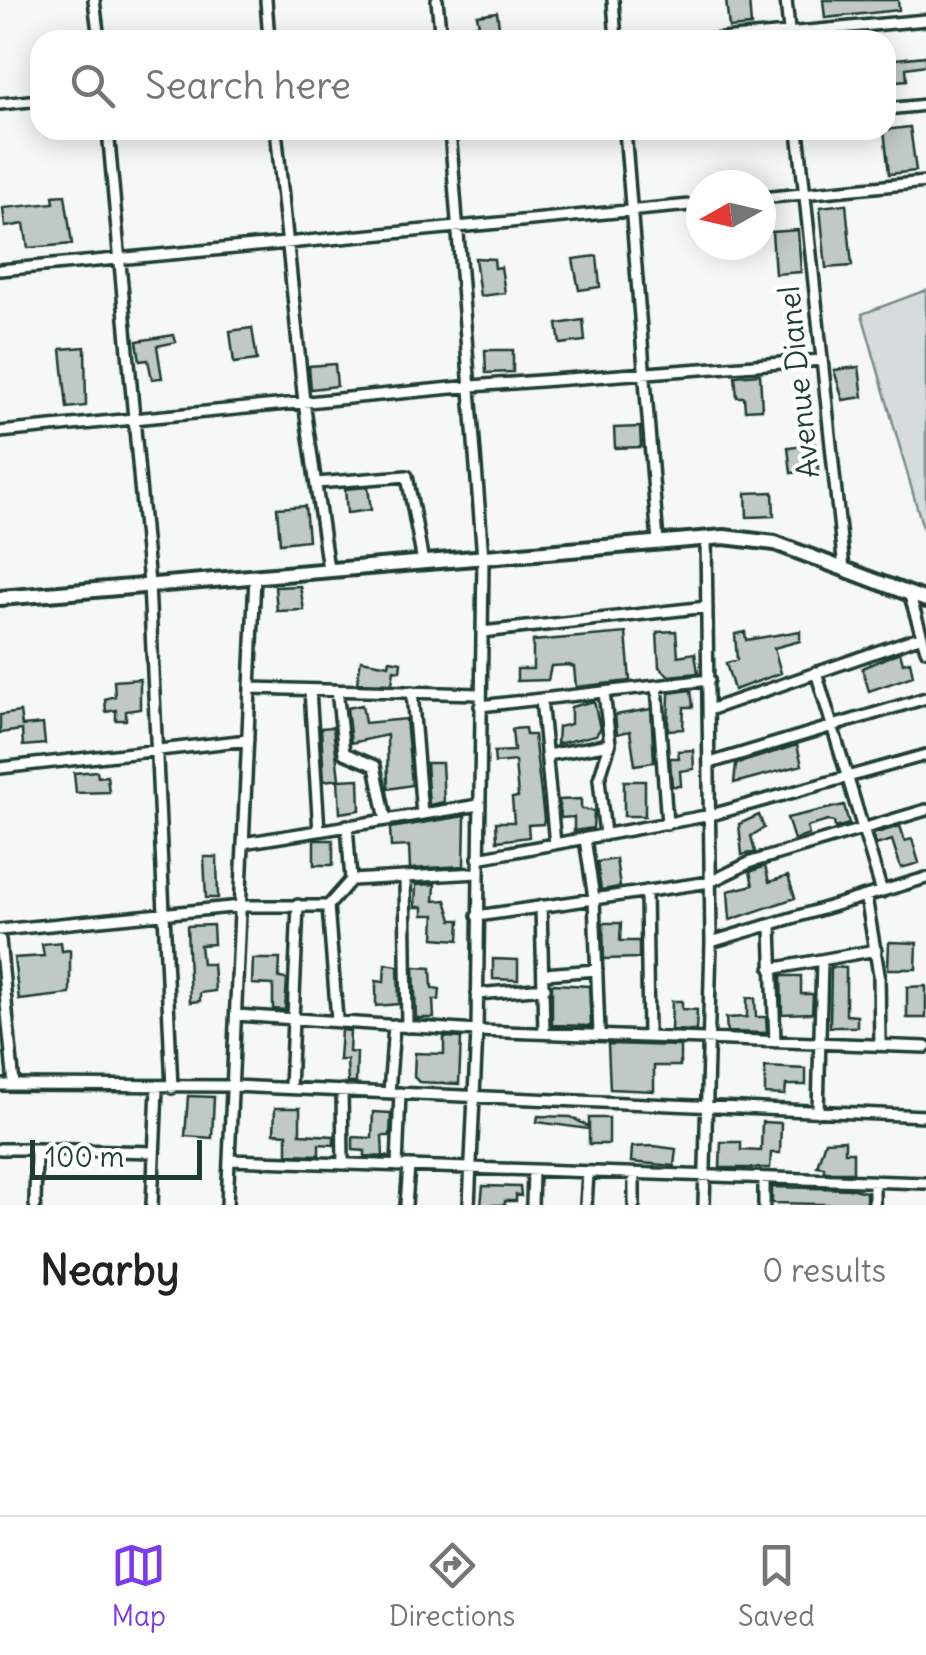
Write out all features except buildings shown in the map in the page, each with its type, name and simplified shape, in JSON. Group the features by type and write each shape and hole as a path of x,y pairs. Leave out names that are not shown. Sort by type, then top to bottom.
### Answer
{"street":[{"path":"94,0 98,30"},
{"path":"266,0 268,30"},
{"path":"437,0 440,30"},
{"path":"612,0 615,30"},
{"path":"786,0 788,30"},
{"path":"845,30 926,20"},
{"path":"0,104 30,101"},
{"path":"896,108 926,105"},
{"path":"109,140 149,584 172,1088"},
{"path":"277,140 304,402 328,569"},
{"path":"451,140 482,558 477,1031 469,1205"},
{"path":"626,140 658,542"},
{"name":"Avenue Dianel","path":"799,140 844,570"},
{"path":"776,197 926,182"},
{"path":"0,270 686,205"},
{"path":"0,432 472,386 822,360"},
{"path":"316,483 406,476 423,562"},
{"path":"704,1205 711,942 706,538"},
{"path":"0,598 706,538 758,539 926,600"},
{"path":"228,1205 255,576"},
{"path":"910,596 926,650"},
{"path":"482,632 707,608"},
{"path":"709,710 922,636"},
{"path":"816,672 882,892"},
{"path":"480,706 708,680"},
{"path":"657,686 667,824"},
{"path":"250,688 480,694"},
{"path":"310,690 319,831"},
{"path":"337,690 344,753 375,766 386,820"},
{"path":"412,692 422,814"},
{"path":"604,692 610,744 599,780 604,835"},
{"path":"710,763 835,729 926,698"},
{"path":"541,699 555,844"},
{"path":"0,768 248,740"},
{"path":"546,756 610,744"},
{"path":"478,858 710,815 926,756"},
{"path":"243,843 479,805"},
{"path":"477,916 710,882 751,862 926,810"},
{"path":"337,1018 328,906 351,880 348,825"},
{"path":"585,839 594,898 600,1033"},
{"path":"351,880 478,873"},
{"path":"405,877 407,1027"},
{"path":"711,942 926,878"},
{"path":"646,891 648,1035"},
{"path":"866,897 876,950 880,1045"},
{"path":"0,930 240,906 328,906"},
{"path":"290,1088 298,906"},
{"path":"541,906 544,1032"},
{"path":"771,927 774,1042"},
{"path":"0,940 14,1085"},
{"path":"771,969 876,950"},
{"path":"818,1112 822,961"},
{"path":"544,974 597,970"},
{"path":"477,994 545,988"},
{"path":"236,1016 337,1018 477,1031 926,1047"},
{"path":"394,1025 397,1166"},
{"path":"0,1085 232,1086 474,1094 926,1116"},
{"path":"152,1205 157,1088"},
{"path":"342,1090 344,1164"},
{"path":"0,1149 154,1152"},
{"path":"34,1205 36,1149"},
{"path":"229,1160 926,1184"},
{"path":"406,1205 409,1166"},
{"path":"532,1205 533,1171"},
{"path":"586,1205 588,1173"},
{"path":"634,1174 634,1205"},
{"path":"764,1178 764,1205"},
{"path":"874,1182 874,1205"}],"shaded area":[{"path":"926,290 926,539 862,314"}]}
